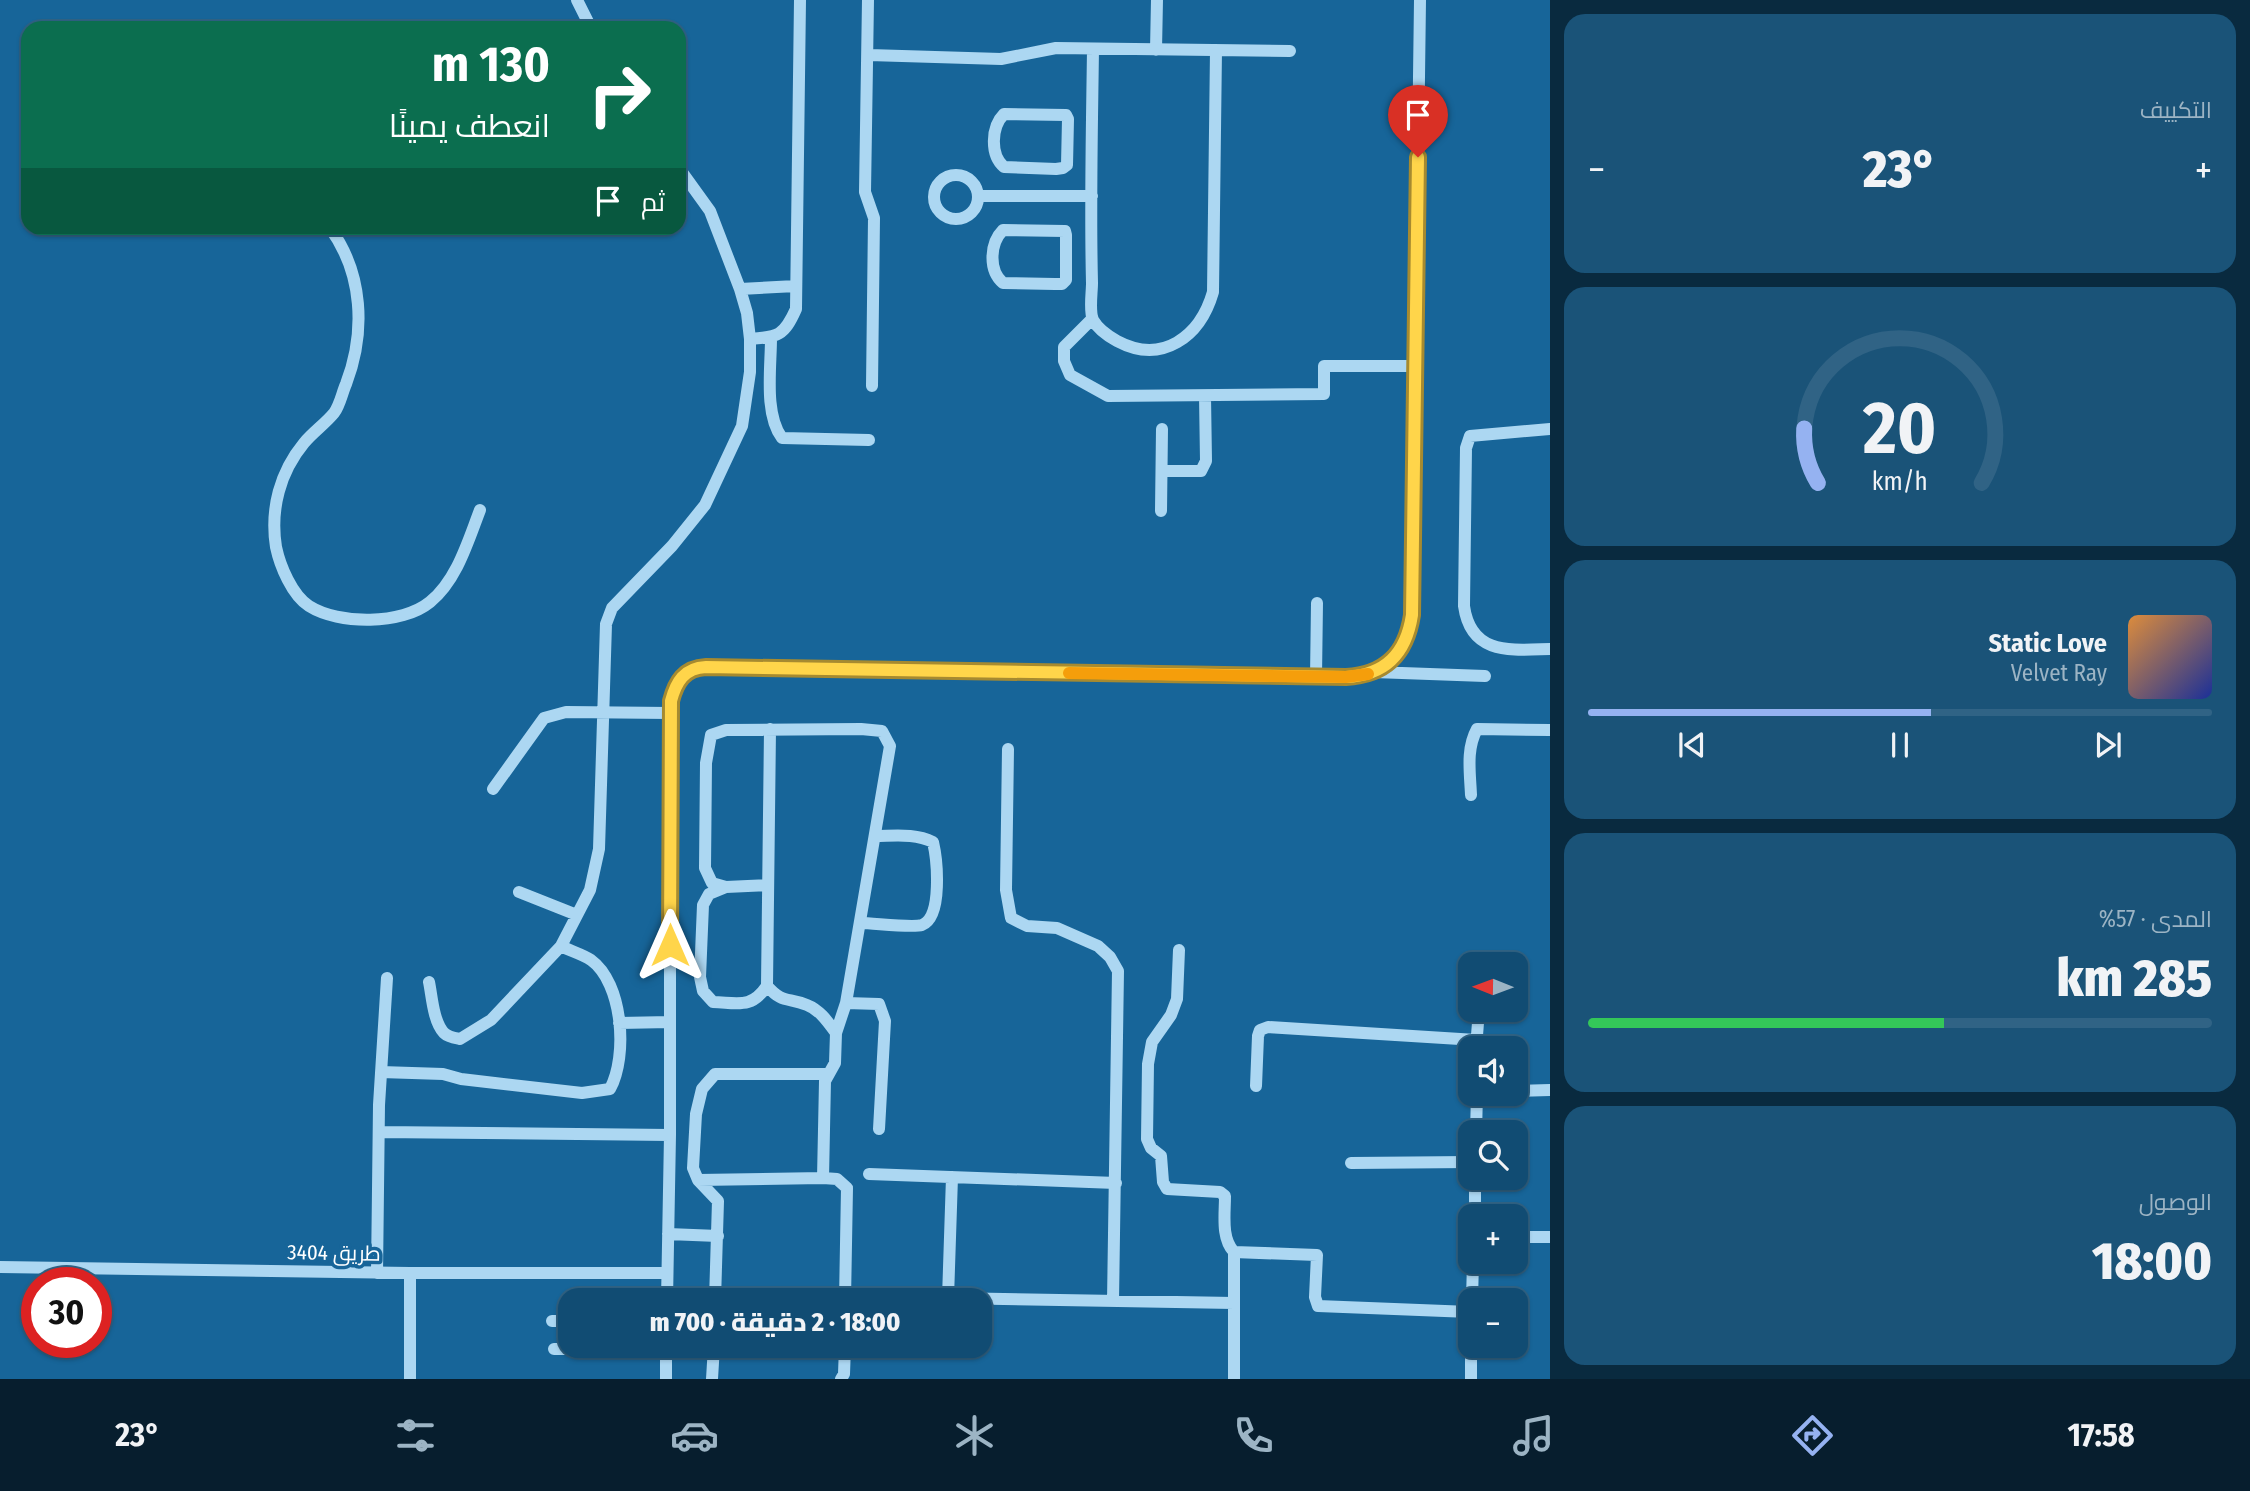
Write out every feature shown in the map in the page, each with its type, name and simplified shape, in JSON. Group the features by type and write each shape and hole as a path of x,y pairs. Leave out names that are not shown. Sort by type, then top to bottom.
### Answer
{"street":[{"path":"577,0 588,21"},
{"path":"750,339 771,338 781,333 789,326 796,309 800,0"},
{"path":"868,0 866,192 874,218 872,386"},
{"path":"1156,50 1157,0"},
{"path":"1374,673 1391,660 1404,643 1410,630 1412,615 1420,0"},
{"path":"869,55 1001,58 1056,48 1290,51"},
{"path":"1093,49 1092,319 1107,336 1124,345 1147,350 1166,348 1185,339 1208,307 1213,292 1216,50"},
{"path":"1004,114 1066,115 1068,139 1067,165 1063,169 1004,167 995,154 995,129 1004,114"},
{"path":"1068,139 1092,140"},
{"path":"429,982 438,1023 444,1033 460,1039 491,1020 561,946 590,890 599,849 606,624 612,608 672,546 705,505 742,426 750,372 750,339 740,289 710,211 686,178"},
{"path":"979,196 1091,197"},
{"path":"1003,230 1065,231 1066,254 1066,280 1062,284 1003,283 993,270 994,245 1003,230"},
{"path":"335,235 356,281 359,319 353,365 335,411 303,444 282,479 274,509 276,547 284,572 307,605 328,615 349,619 409,614 430,602 451,579 480,510"},
{"path":"1066,254 1091,255"},
{"path":"740,289 796,286"},
{"path":"1092,319 1064,347 1064,361 1070,375 1108,396 1324,394 1324,366 1415,366"},
{"path":"771,338 771,405 775,428 782,438 869,440"},
{"path":"1162,471 1200,471 1206,461 1205,396"},
{"path":"1161,511 1162,429"},
{"path":"1550,429 1470,436 1466,448 1464,606 1466,620 1486,644 1501,650 1550,649"},
{"path":"1316,677 1317,603"},
{"path":"667,1288 670,1135 670,713 674,690 684,674 698,668 1316,677 1374,673 1485,676"},
{"path":"493,789 544,718 566,712 670,713"},
{"path":"726,887 709,894 703,905 700,977 703,991 713,1002 741,1004 757,999 767,986 769,729"},
{"path":"1471,795 1471,740 1477,729 1550,730"},
{"path":"768,885 726,887 712,883 705,868 706,763 711,735 726,730 882,731 890,746 846,1003 836,1033 835,1063 825,1081 823,1178"},
{"path":"1007,749 1006,890 1011,918 1027,926 1057,928 1098,946 1110,957 1118,971 1113,1301"},
{"path":"861,923 921,925 930,919 935,908 936,857 933,842 910,836 875,836"},
{"path":"519,892 577,915"},
{"path":"381,1072 443,1074 461,1079 582,1093 610,1089 615,1079 620,1044 619,1023 611,985 590,960 561,946"},
{"path":"1179,950 1177,999 1171,1015 1152,1042 1148,1064 1147,1139 1151,1148 1161,1156 1163,1182 1167,1189 1220,1192 1225,1196 1227,1245 1234,1252 1317,1255 1315,1297 1318,1306 1458,1312"},
{"path":"377,1273 381,1072 387,978"},
{"path":"767,986 777,997 808,1005 825,1018 836,1033"},
{"path":"846,1003 879,1004 885,1021 879,1129"},
{"path":"619,1023 670,1022"},
{"path":"1256,1086 1258,1036 1260,1030 1268,1027 1458,1043"},
{"path":"716,1288 718,1201 698,1180 693,1168 696,1114 702,1089 715,1074 828,1074"},
{"path":"1528,1091 1550,1090"},
{"path":"379,1132 670,1135"},
{"path":"1350,1163 1458,1162"},
{"path":"869,1174 1116,1183"},
{"path":"952,1177 947,1298 1234,1303"},
{"path":"698,1180 837,1180 847,1188 845,1288"},
{"path":"668,1234 718,1236"},
{"path":"1528,1237 1550,1237"},
{"path":"1234,1252 1234,1379"},
{"name":"طريق 3404","path":"0,1267 377,1273 667,1273"},
{"path":"410,1273 410,1379"},
{"path":"552,1321 558,1321"},
{"path":"554,1349 558,1349"},
{"path":"666,1358 666,1379"},
{"path":"712,1379 713,1358"},
{"path":"841,1379 844,1374 845,1358"},
{"path":"1471,1358 1471,1379"}],"slow traffic":[{"path":"1069,673 1346,677 1368,674"}],"route":[{"path":"670,945 671,701 679,680 691,670 706,667 1346,677 1374,673 1396,655 1410,630 1412,615 1418,157"}]}
